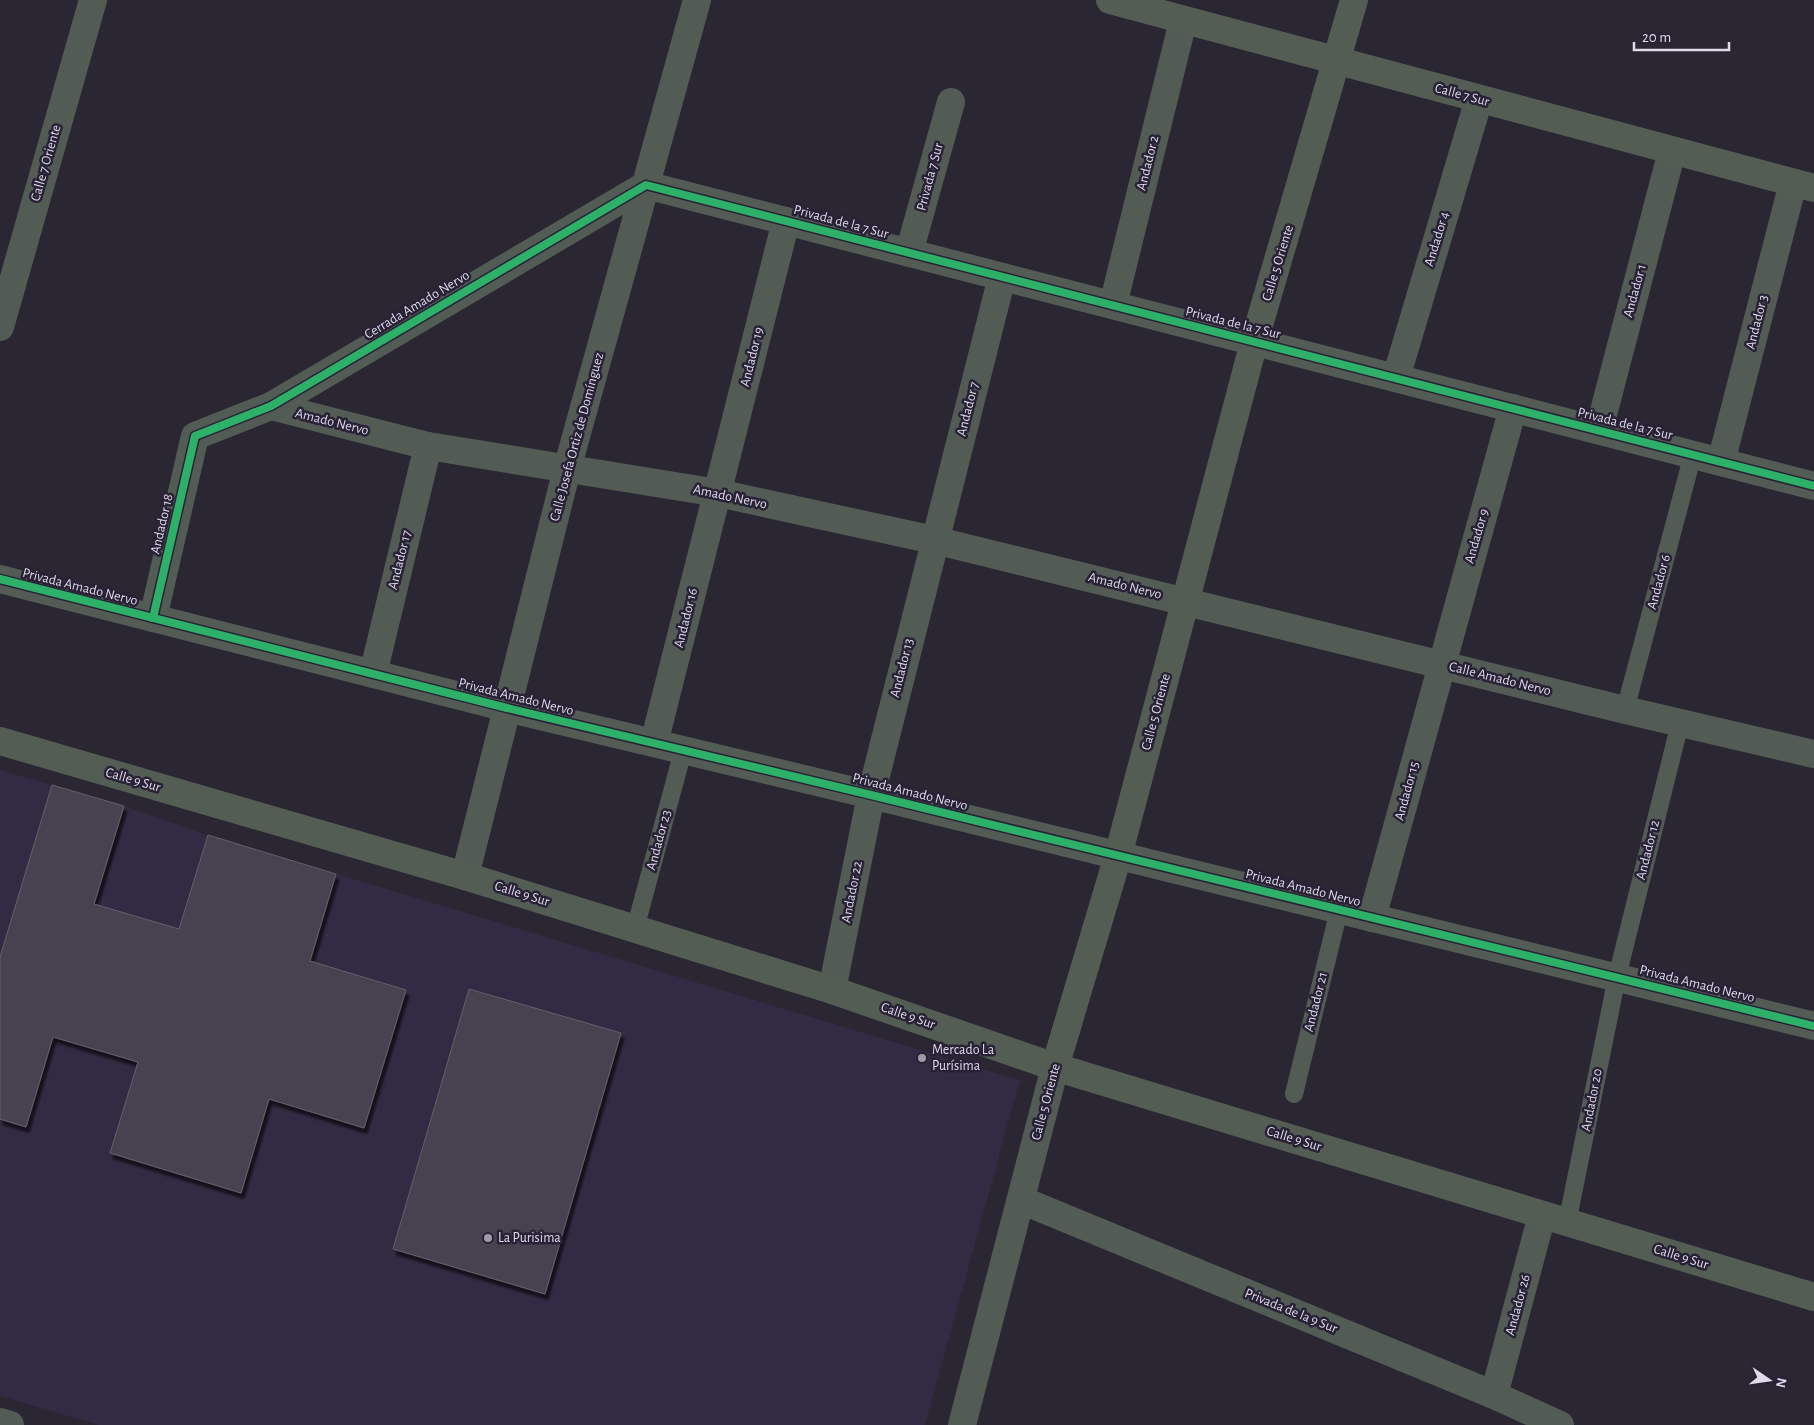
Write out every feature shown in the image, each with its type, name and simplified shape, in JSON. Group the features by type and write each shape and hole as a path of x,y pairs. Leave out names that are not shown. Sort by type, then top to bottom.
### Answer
{"main road":[{"name":"Calle 7 Sur","path":"1110,0 1803,185"},
{"name":"Calle 5 Oriente","path":"1055,1068 1118,856 1254,342 1338,62 1354,0"},
{"name":"Calle 9 Sur","path":"0,741 465,876 832,990 1055,1068 1814,1297"}],"street":[{"name":"Calle 7 Oriente","path":"0,327 93,0"},
{"name":"Calle Josefa Ortiz de Domínguez","path":"465,876 567,469 697,0"},
{"name":"Andador 2","path":"1113,305 1183,21"},
{"name":"Andador 4","path":"1396,378 1479,99"},
{"name":"Privada 7 Sur","path":"909,253 950,102"},
{"name":"Andador 1","path":"1599,430 1672,150"},
{"name":"Privada de la 7 Sur","path":"646,184 1814,486"},
{"name":"Cerrada Amado Nervo","path":"195,436 271,406 646,184"},
{"name":"Andador 3","path":"1721,462 1803,185"},
{"name":"Andador 19","path":"718,493 786,221"},
{"name":"Andador 7","path":"934,540 1002,277"},
{"name":"Amado Nervo","path":"271,406 428,446 718,493 934,540 1186,601"},
{"name":"Andador 9","path":"1442,664 1513,408"},
{"name":"Andador 18","path":"153,618 195,436"},
{"name":"Andador 17","path":"373,674 428,446"},
{"name":"Andador 16","path":"654,744 718,493"},
{"name":"Andador 13","path":"871,795 934,540"},
{"name":"Privada Amado Nervo","path":"0,580 507,708 871,795 1814,1026"},
{"name":"Calle Amado Nervo","path":"1186,601 1625,710 1814,754"},
{"name":"Andador 15","path":"1372,918 1442,664"},
{"name":"Andador 22","path":"832,990 871,795"},
{"name":"Calle 5 Oriente","path":"962,1425 1055,1068"},
{"name":"Privada de la 9 Sur","path":"1021,1200 1494,1395 1560,1425"},
{"name":"Andador 26","path":"1494,1395 1555,1219"},
{"path":"0,1422 10,1425"}],"lane":[{"name":"Andador 6","path":"1625,710 1693,454"},
{"name":"Andador 12","path":"1616,977 1680,723"},
{"name":"Andador 23","path":"635,929 683,751"},
{"name":"Andador 21","path":"1294,1094 1338,910"},
{"name":"Andador 20","path":"1555,1219 1616,977"}],"shaded area":[{"name":"La Purisima","path":"0,770 124,806 208,835 1020,1080 925,1425 99,1425 0,1396"}],"building":[{"path":"52,785 124,806 94,904 179,929 208,835 336,874 310,961 406,990 364,1128 269,1099 241,1193 110,1153 138,1062 53,1037 26,1127 0,1119 0,957"},
{"path":"469,989 621,1033 545,1294 393,1249"}],"cycle path":[{"path":"153,618 195,436 271,406 646,185 1814,486"},
{"path":"0,579 507,708 871,795 1814,1026"}],"place":[{"name":"Mercado La Purísima","path":"922,1058"},
{"name":"La Purisima","path":"488,1238"}]}
